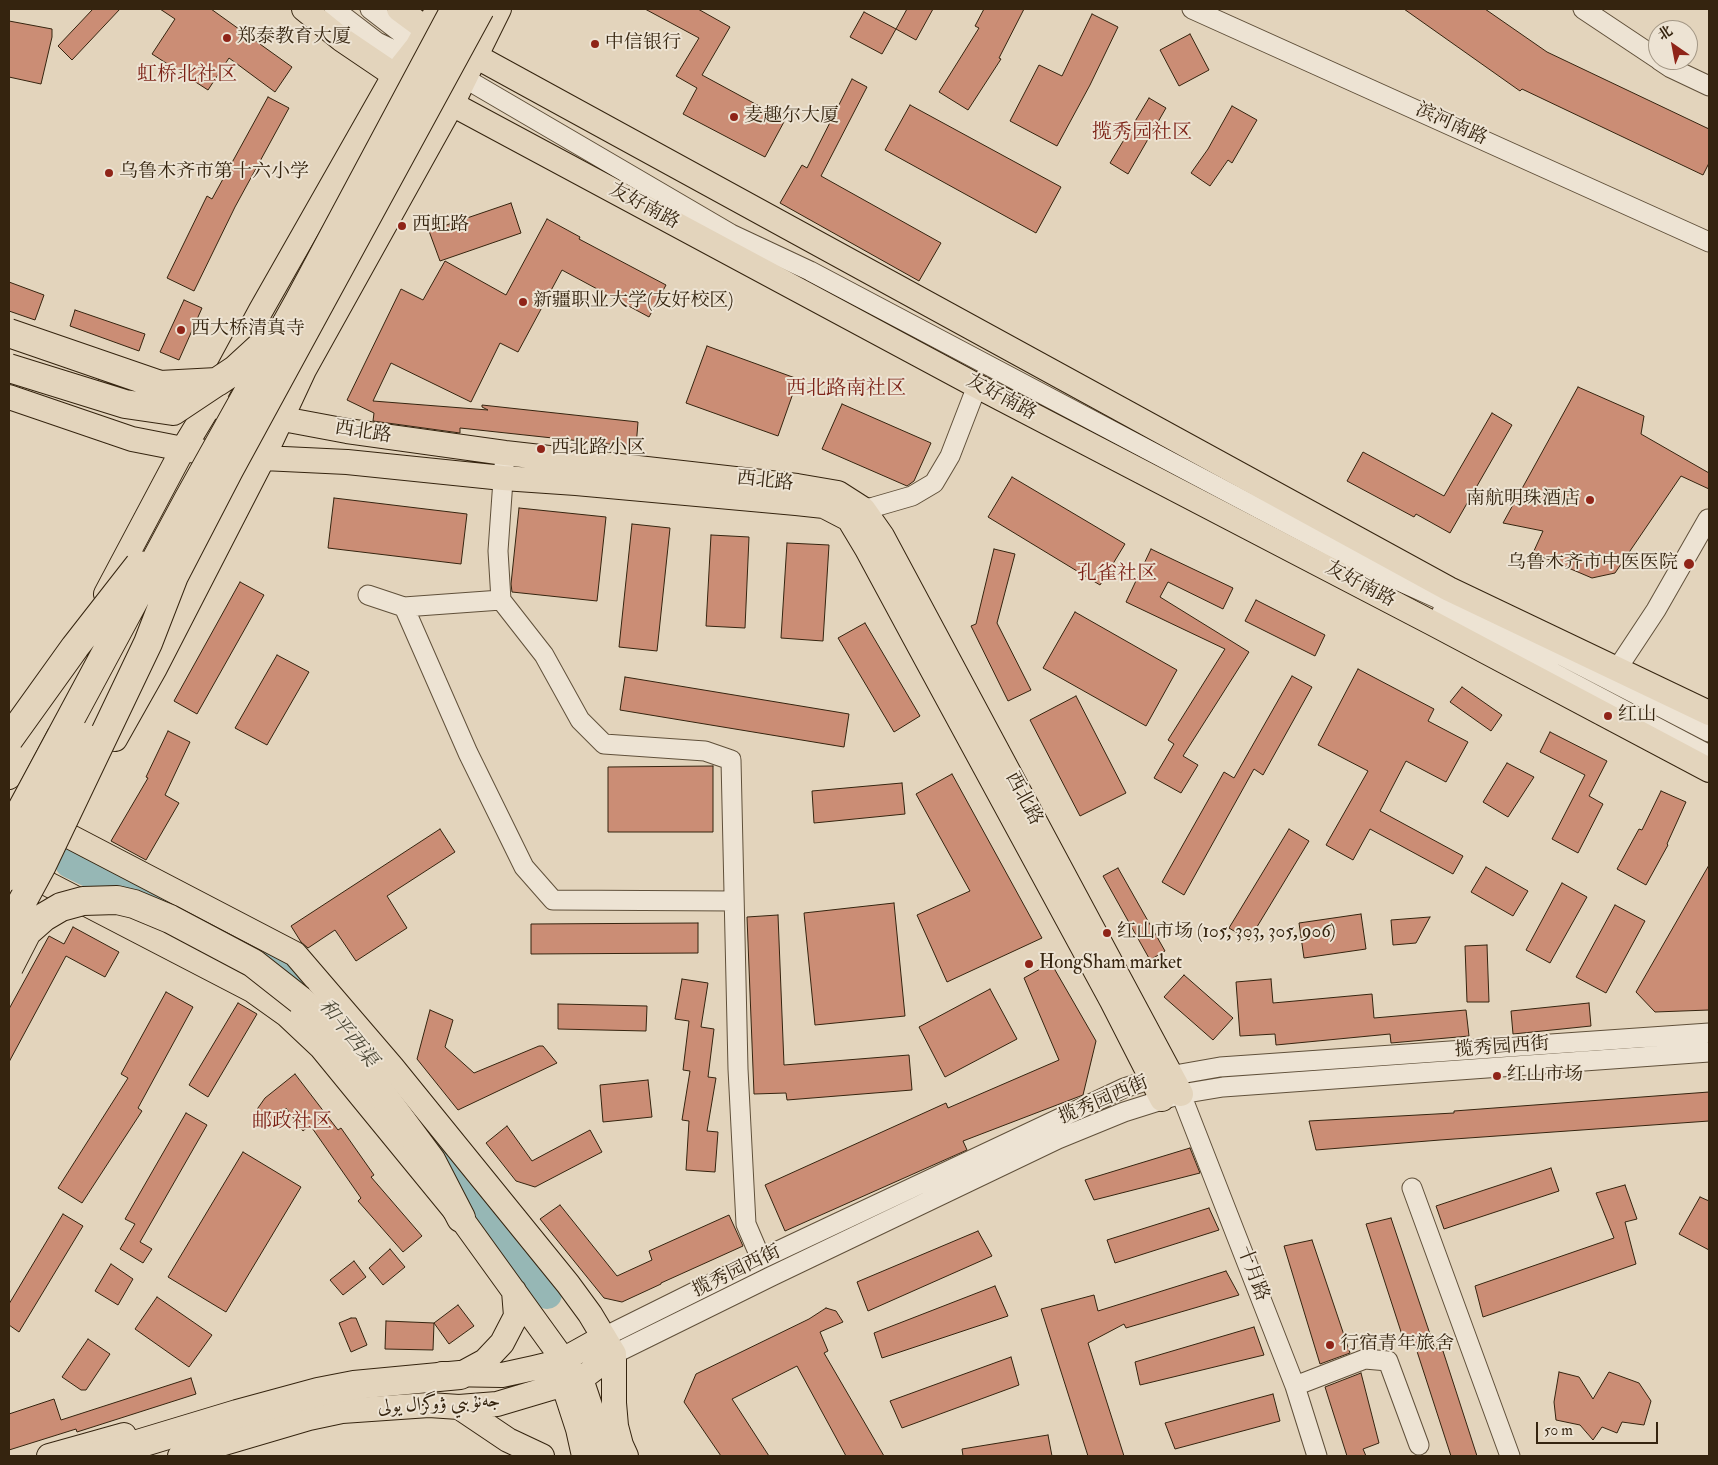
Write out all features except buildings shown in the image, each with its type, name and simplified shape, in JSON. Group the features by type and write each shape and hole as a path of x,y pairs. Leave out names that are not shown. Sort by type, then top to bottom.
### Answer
{"highway":[{"path":"9,833 188,500 300,301 455,9"},
{"path":"19,872 123,664 174,576 229,470 480,9"},
{"path":"9,368 125,404 173,411 217,399 235,370 264,344 300,301"},
{"path":"9,333 160,385 217,399"},
{"path":"9,739 75,647 188,500"},
{"path":"9,926 42,865 144,652 174,576"},
{"path":"9,967 28,932 44,917 62,907 82,901 117,900 134,904 170,919 253,963 324,1021 344,1043 431,1160 461,1218"},
{"path":"98,1456 318,1392 354,1385 460,1375"}],"main road":[{"name":"友好南路","path":"304,9 341,39 410,58 475,56 1449,589 1709,713"},
{"name":"友好南路","path":"399,9 410,58 452,104 977,386 1425,619 1709,770"},
{"path":"438,9 261,310 127,589 73,683 9,809 54,830 295,954 392,1067 562,1276 590,1314 609,1346 618,1435 626,1456"},
{"path":"9,935 19,872 54,830 155,668 272,417 304,370 452,104 499,9"},
{"name":"西北路","path":"9,349 176,399 217,399 272,417 347,431 506,454 806,487 838,493 863,509 882,536 1167,1087"},
{"name":"西北路","path":"9,397 132,439 193,450 253,458 347,462 503,478 796,503 824,506 849,519 1112,1001 1167,1087"},
{"path":"9,776 193,450"},
{"path":"19,872 252,990 287,1015 321,1047 461,1218 557,1351 559,1362 572,1382 607,1456"},
{"path":"460,1375 485,1361 502,1343 516,1316 514,1291"},
{"path":"49,1456 326,1377 386,1370 460,1375 502,1375 559,1362 609,1346"},
{"name":"جەنۇبىي ۋوگزال يولى","path":"180,1456 256,1433 342,1411 429,1405 497,1404 572,1382 609,1346"},
{"path":"572,1382 578,1429 584,1456"},
{"path":"459,1406 508,1440 542,1456"}],"street":[{"path":"334,9 376,42 410,58 465,79 730,234 810,270 1375,570 1548,650 1709,732"},
{"path":"370,9 410,58"},
{"name":"滨河南路","path":"1192,9 1709,242"},
{"path":"1583,9 1648,53"},
{"path":"1675,70 1709,86"},
{"path":"837,513 863,509 912,496 934,483 950,456 977,386"},
{"path":"506,454 498,551 501,600 544,655 580,720 604,744 705,752 731,760 738,1069 746,1224 761,1260"},
{"path":"1617,669 1656,610 1708,519"},
{"path":"1375,570 1474,631 1709,755"},
{"path":"368,595 404,608 501,600"},
{"path":"404,608 468,753 524,867 553,900 734,901"},
{"name":"揽秀园西街","path":"609,1346 780,1272 1058,1140 1124,1112 1167,1087 1220,1068 1709,1033"},
{"name":"揽秀园西街","path":"609,1346 761,1260 1124,1088 1223,1087 1709,1052"},
{"name":"十月路","path":"1167,1087 1295,1386 1317,1456"},
{"path":"1412,1188 1510,1456"},
{"path":"1295,1386 1365,1359 1388,1361 1419,1445"}],"waterway":[{"name":"和平西渠","path":"70,863 154,904"},
{"name":"和平西渠","path":"240,946 286,969 329,1007 339,1021"},
{"name":"和平西渠","path":"425,1134 547,1294"}],"place":[{"name":"郑泰教育大厦","path":"227,38"},
{"name":"中信银行","path":"595,44"},
{"name":"麦趣尔大厦","path":"734,117"},
{"name":"乌鲁木齐市第十六小学","path":"109,173"},
{"name":"西虹路","path":"402,226"},
{"name":"新疆职业大学(友好校区)","path":"523,302"},
{"name":"西大桥清真寺","path":"181,330"},
{"name":"西北路小区","path":"541,449"},
{"name":"南航明珠酒店","path":"1590,500"},
{"name":"乌鲁木齐市中医医院","path":"1689,564"},
{"name":"红山","path":"1608,716"},
{"name":"红山市场 (105, 303, 305, 906)","path":"1107,933"},
{"name":"HongSham market","path":"1029,964"},
{"name":"红山市场","path":"1497,1076"},
{"name":"行宿青年旅舍","path":"1330,1345"}],"district":[{"name":"虹桥北社区","path":"187,76"},
{"name":"揽秀园社区","path":"1142,134"},
{"name":"西北路南社区","path":"846,390"},
{"name":"孔雀社区","path":"1117,575"},
{"name":"邮政社区","path":"292,1123"}]}
